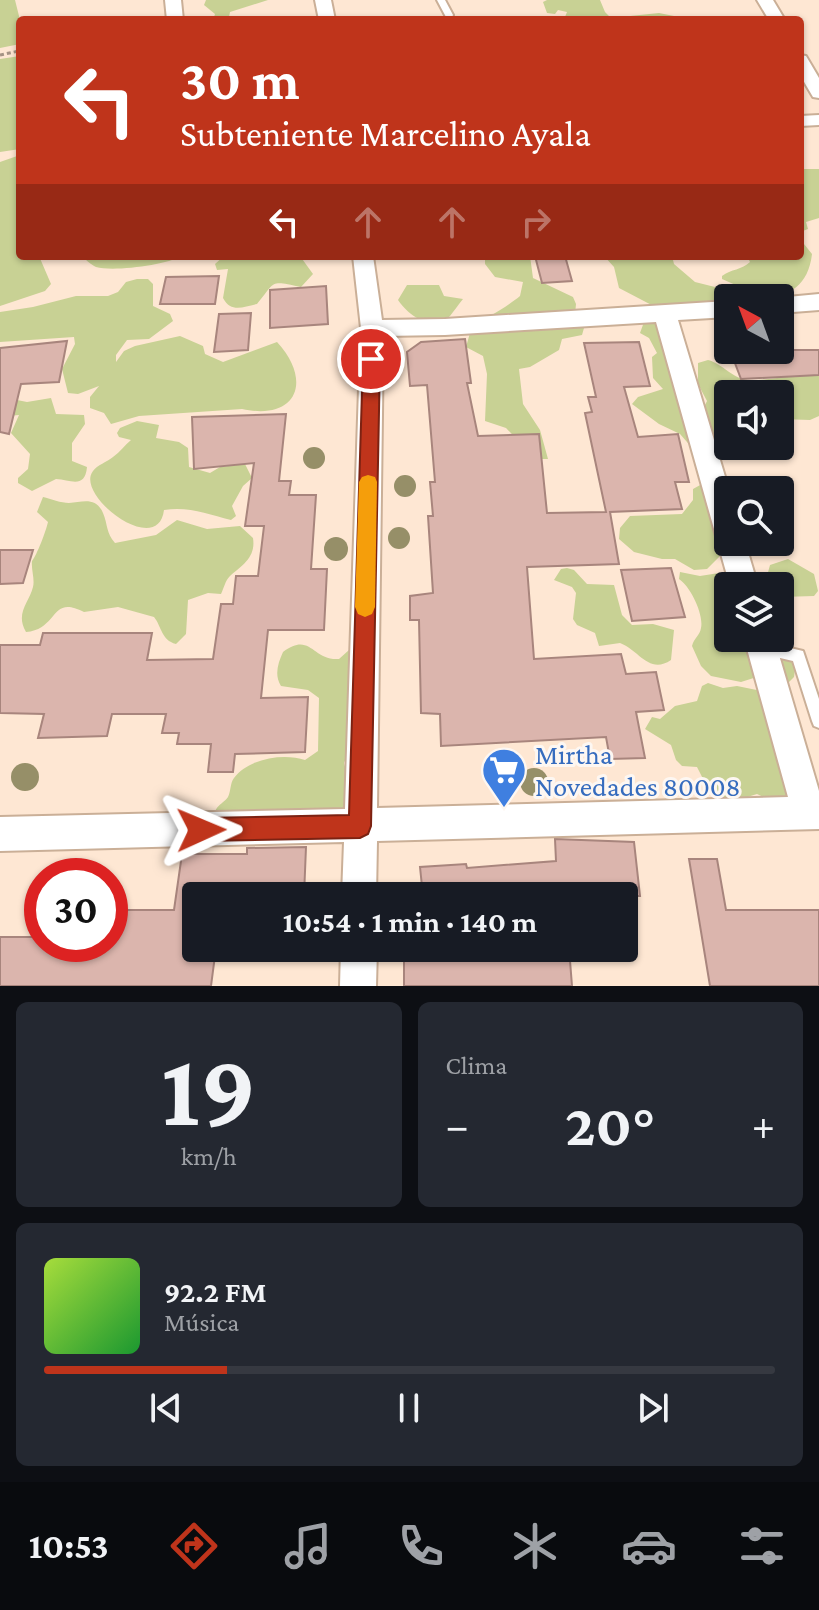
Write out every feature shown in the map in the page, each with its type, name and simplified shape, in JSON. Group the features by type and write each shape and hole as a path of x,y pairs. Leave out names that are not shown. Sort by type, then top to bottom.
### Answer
{"street":[{"path":"804,67 819,93"},
{"path":"359,882 372,328 364,260"},
{"path":"794,304 819,302"},
{"path":"372,328 445,327 714,310"},
{"path":"665,314 714,484"},
{"path":"0,834 814,813 763,652"},
{"path":"358,986 359,962"}],"lane":[{"path":"441,0 449,15"},
{"path":"786,652 798,656 819,721"}],"green space":[{"path":"0,0 15,0 19,16 16,16 16,45 0,48"},
{"path":"206,0 268,0 230,12 229,16 214,16 204,5"},
{"path":"600,0 609,16 565,16 567,12 558,10 555,14 547,13 543,2"},
{"path":"659,13 674,16 630,16"},
{"path":"16,57 16,150 0,152 0,59"},
{"path":"16,156 16,260 41,260 51,284 45,291 0,306 0,162"},
{"path":"804,169 819,169 819,218 806,222 808,229 804,230"},
{"path":"804,244 812,254 806,275 794,289 794,284 733,284 722,279 725,274 744,267 749,260 804,260"},
{"path":"86,260 170,260 127,268 96,267"},
{"path":"220,260 303,260 313,274 301,287 274,284 257,304 234,307 223,298 228,269 217,270 215,264"},
{"path":"485,260 531,260 533,278 573,297 576,304 574,325 584,328 582,335 562,339 559,350 530,367 519,369 523,404 540,430 548,459 536,459 506,428 485,421 487,374 483,356 466,347 472,326 520,296 523,282 495,277"},
{"path":"608,260 673,260 695,282 714,287 714,307 663,311 619,288 614,267"},
{"path":"148,279 153,284 153,306 170,314 173,321 149,339 127,340 116,355 116,362 124,351 135,346 180,336 203,346 205,354 223,362 277,342 294,371 294,395 276,409 139,416 111,424 104,413 90,408 90,397 99,386 78,394 68,393 62,369 75,344 74,337 0,342 0,312 76,296 108,296 118,292 126,282"},
{"path":"407,285 439,285 444,296 463,299 443,321 428,322 414,316 398,300"},
{"path":"655,321 690,361 693,370 694,450 680,434 659,424 632,404 638,397 663,389 653,378 652,357 657,353 649,338 640,333 644,322"},
{"path":"708,360 748,380 714,380 714,434 701,413 707,401 698,384 698,363"},
{"path":"819,376 819,416 810,420 794,419 794,380 748,380"},
{"path":"51,398 56,414 84,415 85,424 72,443 72,461 87,467 86,474 80,481 56,479 32,491 18,483 18,478 28,469 30,454 11,433 19,415 8,416 17,400 27,402"},
{"path":"137,421 159,425 156,438 179,442 188,448 189,467 210,473 220,467 245,464 252,478 243,486 232,506 236,516 231,520 190,510 164,510 158,523 148,528 134,526 106,507 90,482 93,471 131,440 119,437 117,433 120,428"},
{"path":"702,484 714,520 714,556 720,556 707,569 694,570 675,559 634,552 619,539 620,528 630,516 682,514 693,500 693,489"},
{"path":"43,497 66,503 88,501 97,504 115,543 156,535 177,520 207,529 240,526 253,538 252,550 248,560 228,578 221,594 208,593 188,600 186,634 176,644 165,636 154,617 118,607 84,612 65,607 37,630 26,632 22,614 33,587 32,561 48,522 37,512"},
{"path":"788,559 814,574 818,591 814,596 794,597 794,572 768,572 770,565"},
{"path":"561,569 574,570 587,584 614,585 622,615 632,625 653,624 674,630 671,660 656,665 620,643 599,646 595,633 577,625 573,619 576,593 572,587 554,580"},
{"path":"680,572 700,576 714,574 714,652 790,652 796,663 794,677 785,686 760,676 741,682 711,676 701,666 692,646 700,630 698,608 692,594 679,579"},
{"path":"354,630 350,749 344,763 348,779 344,796 346,813 328,841 312,844 214,817 240,771 277,757 305,760 318,751 319,698 308,690 281,686 277,673 280,660 283,652 300,645 323,656 339,659 349,650"},
{"path":"708,683 723,688 737,686 767,692 810,796 772,801 757,794 732,803 720,801 710,791 697,767 682,766 676,760 671,745 645,729 652,717 660,719 675,706 697,701 702,686"}],"building":[{"path":"536,260 566,260 572,281 542,283"},
{"path":"219,276 215,304 160,304 166,277"},
{"path":"326,286 328,324 270,328 270,290"},
{"path":"251,313 248,350 214,352 219,314"},
{"path":"465,339 471,383 467,383 478,436 539,434 547,513 606,512 585,413 592,412 588,397 596,397 584,343 639,342 650,386 624,387 638,437 678,434 689,482 675,482 682,509 610,512 619,564 527,567 534,659 621,654 626,674 656,672 664,710 636,712 645,758 610,759 606,737 441,746 440,714 421,713 419,620 410,620 410,596 433,593 428,516 433,516 430,482 435,482 427,385 410,386 407,352 421,342"},
{"path":"67,341 59,382 21,384 9,434 0,432 0,348"},
{"path":"794,350 819,350 819,375 741,379 735,364 794,364"},
{"path":"286,414 279,481 291,481 289,495 316,495 311,569 327,569 324,630 268,630 261,698 308,697 305,752 235,754 233,772 208,772 211,744 177,744 179,733 162,733 166,714 112,714 107,736 38,738 44,714 0,713 0,645 40,645 43,633 152,633 147,660 213,659 221,604 233,604 236,576 258,576 264,526 245,526 254,463 194,469 192,417"},
{"path":"0,550 33,550 23,583 0,584"},
{"path":"671,568 685,617 632,621 621,570"},
{"path":"555,839 634,842 640,896 638,882 422,882 420,867 466,864 467,868 556,861"},
{"path":"306,847 305,882 182,882 182,962 214,962 211,986 0,986 0,937 24,937 24,962 128,962 128,910 174,910 182,854 247,854 247,848"},
{"path":"689,859 717,859 726,910 819,910 819,986 710,986"},
{"path":"404,962 570,962 572,986 404,986"}],"slow traffic":[{"path":"365,607 368,482"}],"place":[{"name":"Mirtha Novedades 80008","path":"504,809"}],"route":[{"path":"201,830 360,826 371,359"}]}
